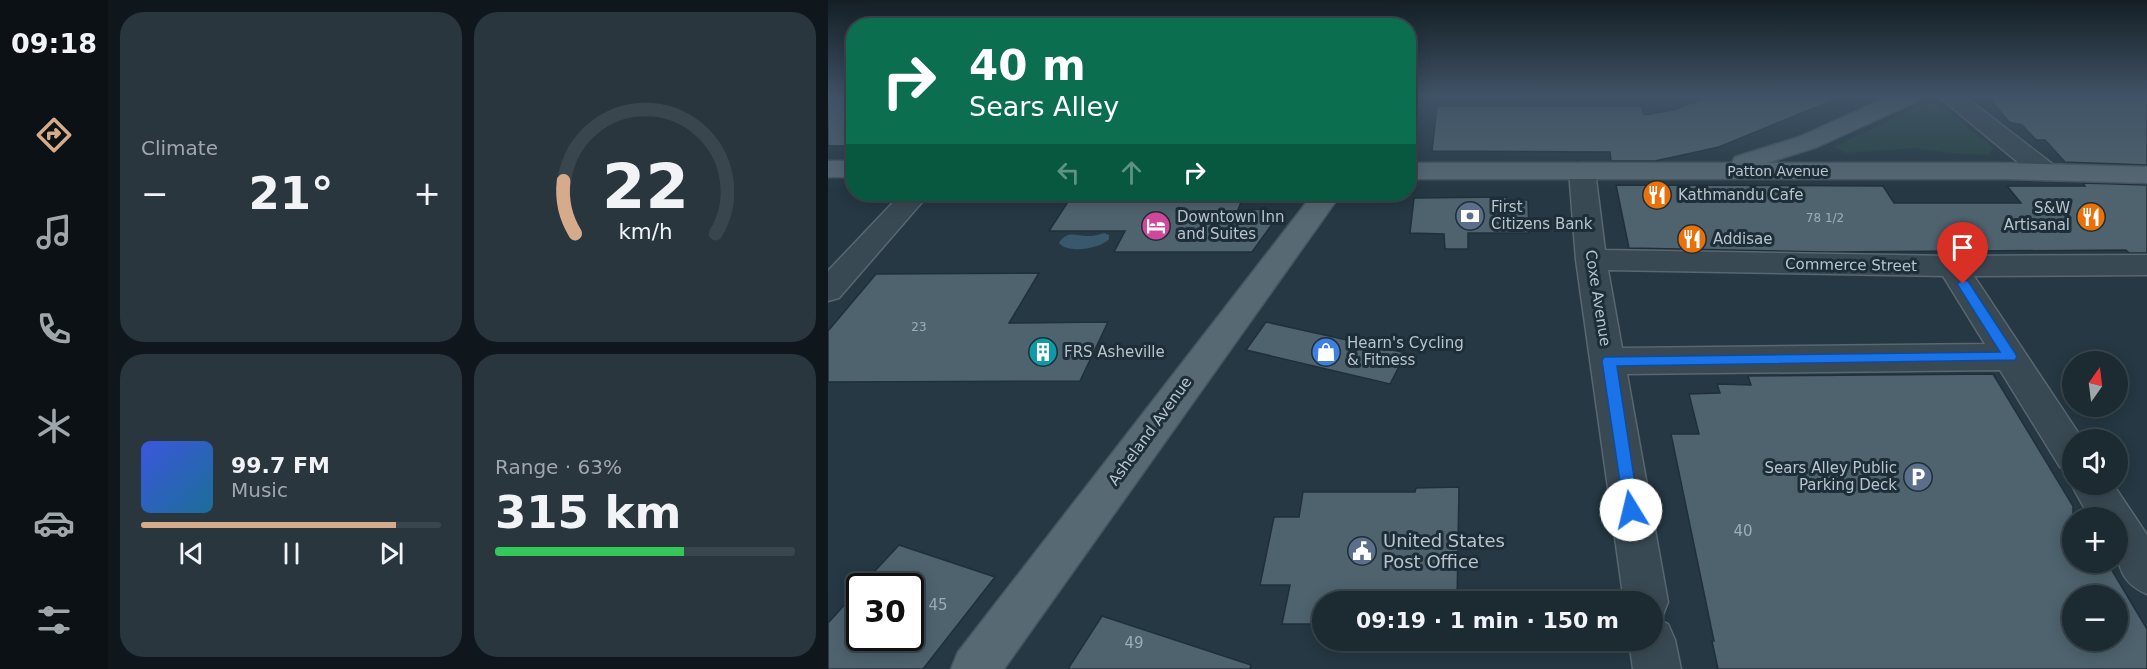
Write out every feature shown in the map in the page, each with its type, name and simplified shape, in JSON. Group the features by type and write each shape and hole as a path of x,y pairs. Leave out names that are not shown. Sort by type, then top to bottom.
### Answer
{"main road":[{"path":"1714,171 1808,142 1841,127"},
{"path":"828,170 846,169"},
{"name":"Patton Avenue","path":"1416,171 2046,172 2147,175"},
{"name":"Asheland Avenue","path":"975,669 1322,201"}],"street":[{"path":"1989,127 2046,172"},
{"name":"Coxe Avenue","path":"1582,171 1591,260 1644,591"},
{"path":"828,290 909,201"},
{"name":"Commerce Street","path":"1591,260 1952,266 2147,265"},
{"path":"1952,266 2062,439"},
{"path":"1609,361 2010,357"},
{"path":"2128,543 2147,573"},
{"path":"1654,651 1657,669"}],"green space":[{"path":"1875,127 1967,127 1994,148 1988,155 1914,148 1845,153 1834,147"}],"water":[{"path":"1104,233 1109,235 1109,239 1092,248 1069,248 1059,243 1069,235 1092,236"}],"building":[{"path":"828,127 846,127 846,146 828,146"},
{"path":"1435,127 1767,127 1719,147 1655,161 1611,161 1610,152 1432,151"},
{"path":"2024,127 2147,127 2147,165 2065,162 2045,140 2036,140"},
{"path":"2083,183 2147,185 2147,253 2129,253 2126,250 1826,252 1629,248 1616,185 1883,186 1894,203 2021,203 2007,186 2085,186"},
{"name":"First Citizens Bank","path":"1507,197 1506,200 1528,200 1529,233 1468,233 1468,249 1445,249 1444,234 1410,233 1416,198"},
{"name":"Downtown Inn and Suites","path":"1068,201 1241,201 1238,210 1267,209 1264,220 1275,220 1252,252 1114,252 1125,231 1049,231"},
{"path":"1039,273 1009,323 1108,322 1080,381 828,382 828,331 876,274"},
{"name":"Hearn's Cycling & Fitness","path":"1266,322 1406,353 1390,384 1246,350"},
{"name":"Sears Alley Public Parking Deck","path":"1993,374 2062,488 2062,495 2066,495 2073,506 2062,507 2062,573 2114,573 2121,585 2062,585 2062,651 2128,651 2128,597 2147,629 2147,669 1718,669 1671,434 1699,434 1689,394 1720,393 1717,384 1751,385 1748,376"},
{"name":"United States Post Office","path":"1459,487 1457,591 1312,591 1312,624 1282,624 1290,585 1260,585 1274,517 1299,517 1303,492 1415,492 1416,488"},
{"path":"899,545 995,577 923,669 828,669 828,623 846,603 846,651 924,651 924,573 873,573"},
{"path":"1102,616 1251,665 1250,669 1068,669"}],"place":[{"name":"Kathmandu Cafe","path":"1657,195"},
{"name":"First Citizens Bank","path":"1470,216"},
{"name":"S&W Artisanal","path":"2091,217"},
{"name":"Downtown Inn and Suites","path":"1156,226"},
{"name":"Addisae","path":"1692,239"},
{"name":"FRS Asheville","path":"1043,352"},
{"name":"Hearn's Cycling & Fitness","path":"1326,352"},
{"name":"Sears Alley Public Parking Deck","path":"1918,477"},
{"name":"United States Post Office","path":"1362,551"}],"route":[{"path":"1631,510 1609,361 2010,357 1963,284"}]}
